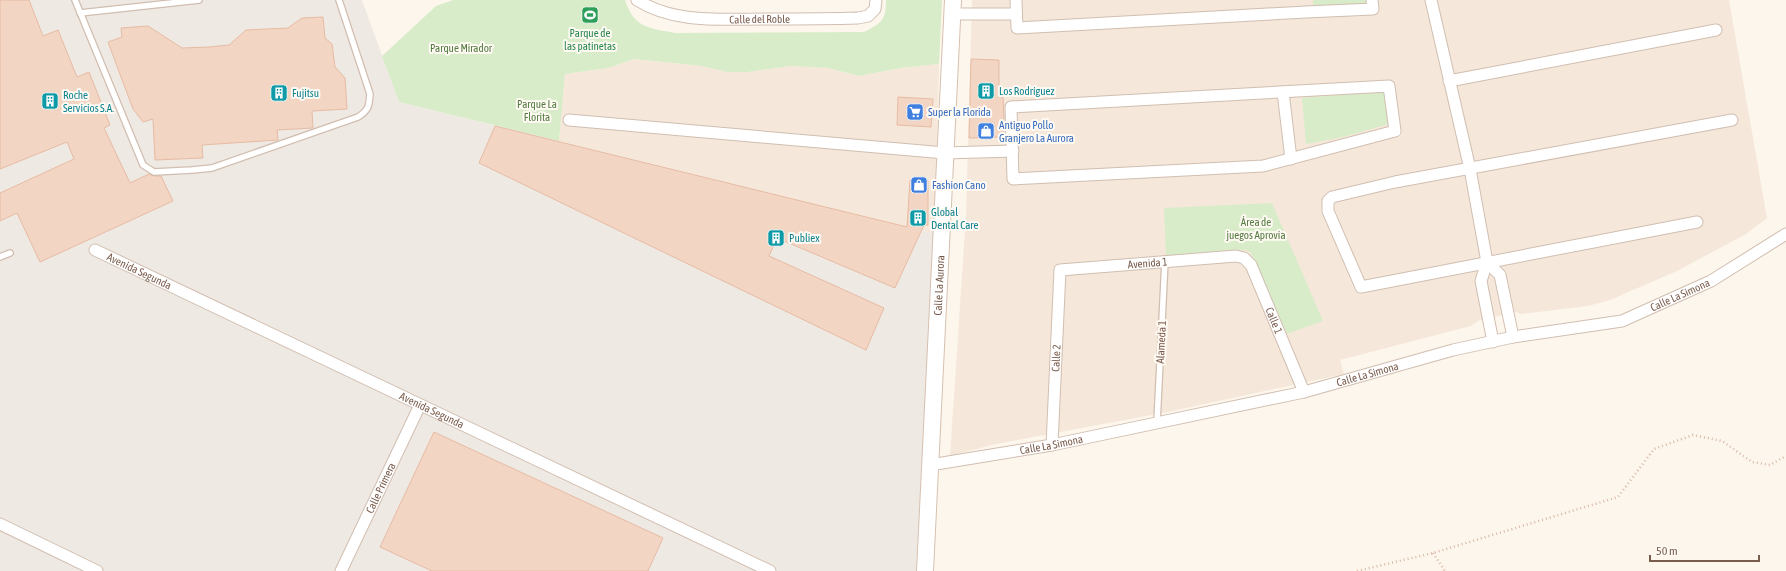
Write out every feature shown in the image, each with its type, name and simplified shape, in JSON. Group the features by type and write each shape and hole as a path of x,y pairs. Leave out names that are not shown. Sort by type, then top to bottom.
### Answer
{"street":[{"name":"Calle del Roble","path":"636,0 649,8 688,18 727,19 858,18 868,16 875,9 876,0"},
{"path":"1016,0 1017,28 1373,9 1372,0"},
{"path":"1305,0 1306,12"},
{"path":"1431,0 1470,169 1487,262 1481,281 1493,342"},
{"path":"952,7 1016,14"},
{"name":"Calle La Aurora","path":"925,571 952,7"},
{"path":"1449,81 1716,30"},
{"path":"1389,86 1396,131 1263,166 1013,179 1011,107 1283,92 1389,86"},
{"path":"1283,92 1291,159"},
{"path":"569,120 945,153 1013,151"},
{"path":"1697,222 1361,287 1328,211 1328,201 1332,197 1395,182 1732,120"},
{"name":"Calle La Simona","path":"930,465 1052,445 1304,392 1453,350 1512,337 1622,321 1711,281 1786,234"},
{"name":"Avenida Segunda","path":"94,250 770,571"},
{"name":"Avenida 1","path":"1060,270 1236,256"},
{"name":"Calle 1","path":"1236,256 1244,258 1251,265 1304,392"},
{"path":"1487,262 1500,275 1512,337"},
{"name":"Calle 2","path":"1052,445 1060,270"},
{"name":"Calle Primera","path":"341,571 420,405"},
{"path":"0,524 97,571"}],"lane":[{"path":"75,0 144,165 154,172 212,168 358,117 367,112 370,94 339,0"},
{"path":"80,13 198,0"},
{"path":"0,257 10,253"},
{"name":"Alameda 1","path":"1157,422 1165,261"}],"path":[{"path":"1357,571 1433,554 1618,496 1654,450 1693,434 1722,441 1752,462 1770,465 1786,456"},
{"path":"1433,554 1445,571"}],"shaded area":[{"path":"0,0 362,0 399,102 935,234 916,571 0,571"},
{"path":"972,0 1729,0 1767,218 1746,234 1677,271 1610,300 1588,306 1521,314 1516,312 1478,321 1471,326 1340,360 1344,374 1168,412 996,444 950,456 966,215"},
{"path":"634,59 702,66 727,72 748,72 790,66 828,68 859,76 901,68 939,64 935,234 559,141 565,74 608,68"}],"green space":[{"name":"Parque Mirador","path":"453,0 625,0 633,16 644,25 657,30 675,33 864,32 875,26 884,17 886,0 942,0 939,64 901,68 859,76 828,68 790,66 748,72 727,72 702,66 634,59 608,68 565,74 559,141 399,102 382,56 436,6"},
{"path":"1313,0 1368,0 1368,4 1313,6"},
{"path":"1385,91 1389,124 1343,137 1306,144 1302,98"},
{"name":"Área de juegos Aprovia","path":"1272,203 1323,321 1287,334 1251,253 1246,250 1166,256 1164,208"}],"building":[{"path":"0,0 29,0 43,36 58,30 77,77 89,72 110,125 104,128 130,183 149,174 161,176 173,201 40,262 17,213 0,221 0,193 74,159 67,142 0,169"},
{"path":"323,17 325,38 332,44 335,67 345,78 347,109 312,111 313,128 277,130 278,140 202,145 203,158 155,160 153,119 143,122 133,109 108,42 122,37 121,28 148,26 182,48 209,47 229,45 246,30 288,28 302,18"},
{"path":"971,59 999,60 999,86 1002,86 1003,97 1003,137 969,138"},
{"name":"Super la Florida","path":"898,97 933,99 931,127 897,125"},
{"name":"Publiex","path":"495,126 907,227 910,180 928,181 928,225 924,225 895,288 777,238 769,256 884,308 866,350 479,163"},
{"path":"434,432 663,538 648,571 432,571 380,547"}],"place":[{"name":"Parque de las patinetas","path":"590,15"},
{"name":"Los Rodríguez","path":"986,91"},
{"name":"Fujitsu","path":"279,93"},
{"name":"Roche Servicios S.A.","path":"50,101"},
{"name":"Super la Florida","path":"915,112"},
{"name":"Antiguo Pollo Granjero La Aurora","path":"986,131"},
{"name":"Fashion Cano","path":"919,185"},
{"name":"Global Dental Care","path":"918,218"},
{"name":"Publiex","path":"776,238"}],"park label":[{"name":"Parque La Florita","path":"537,110"}]}
